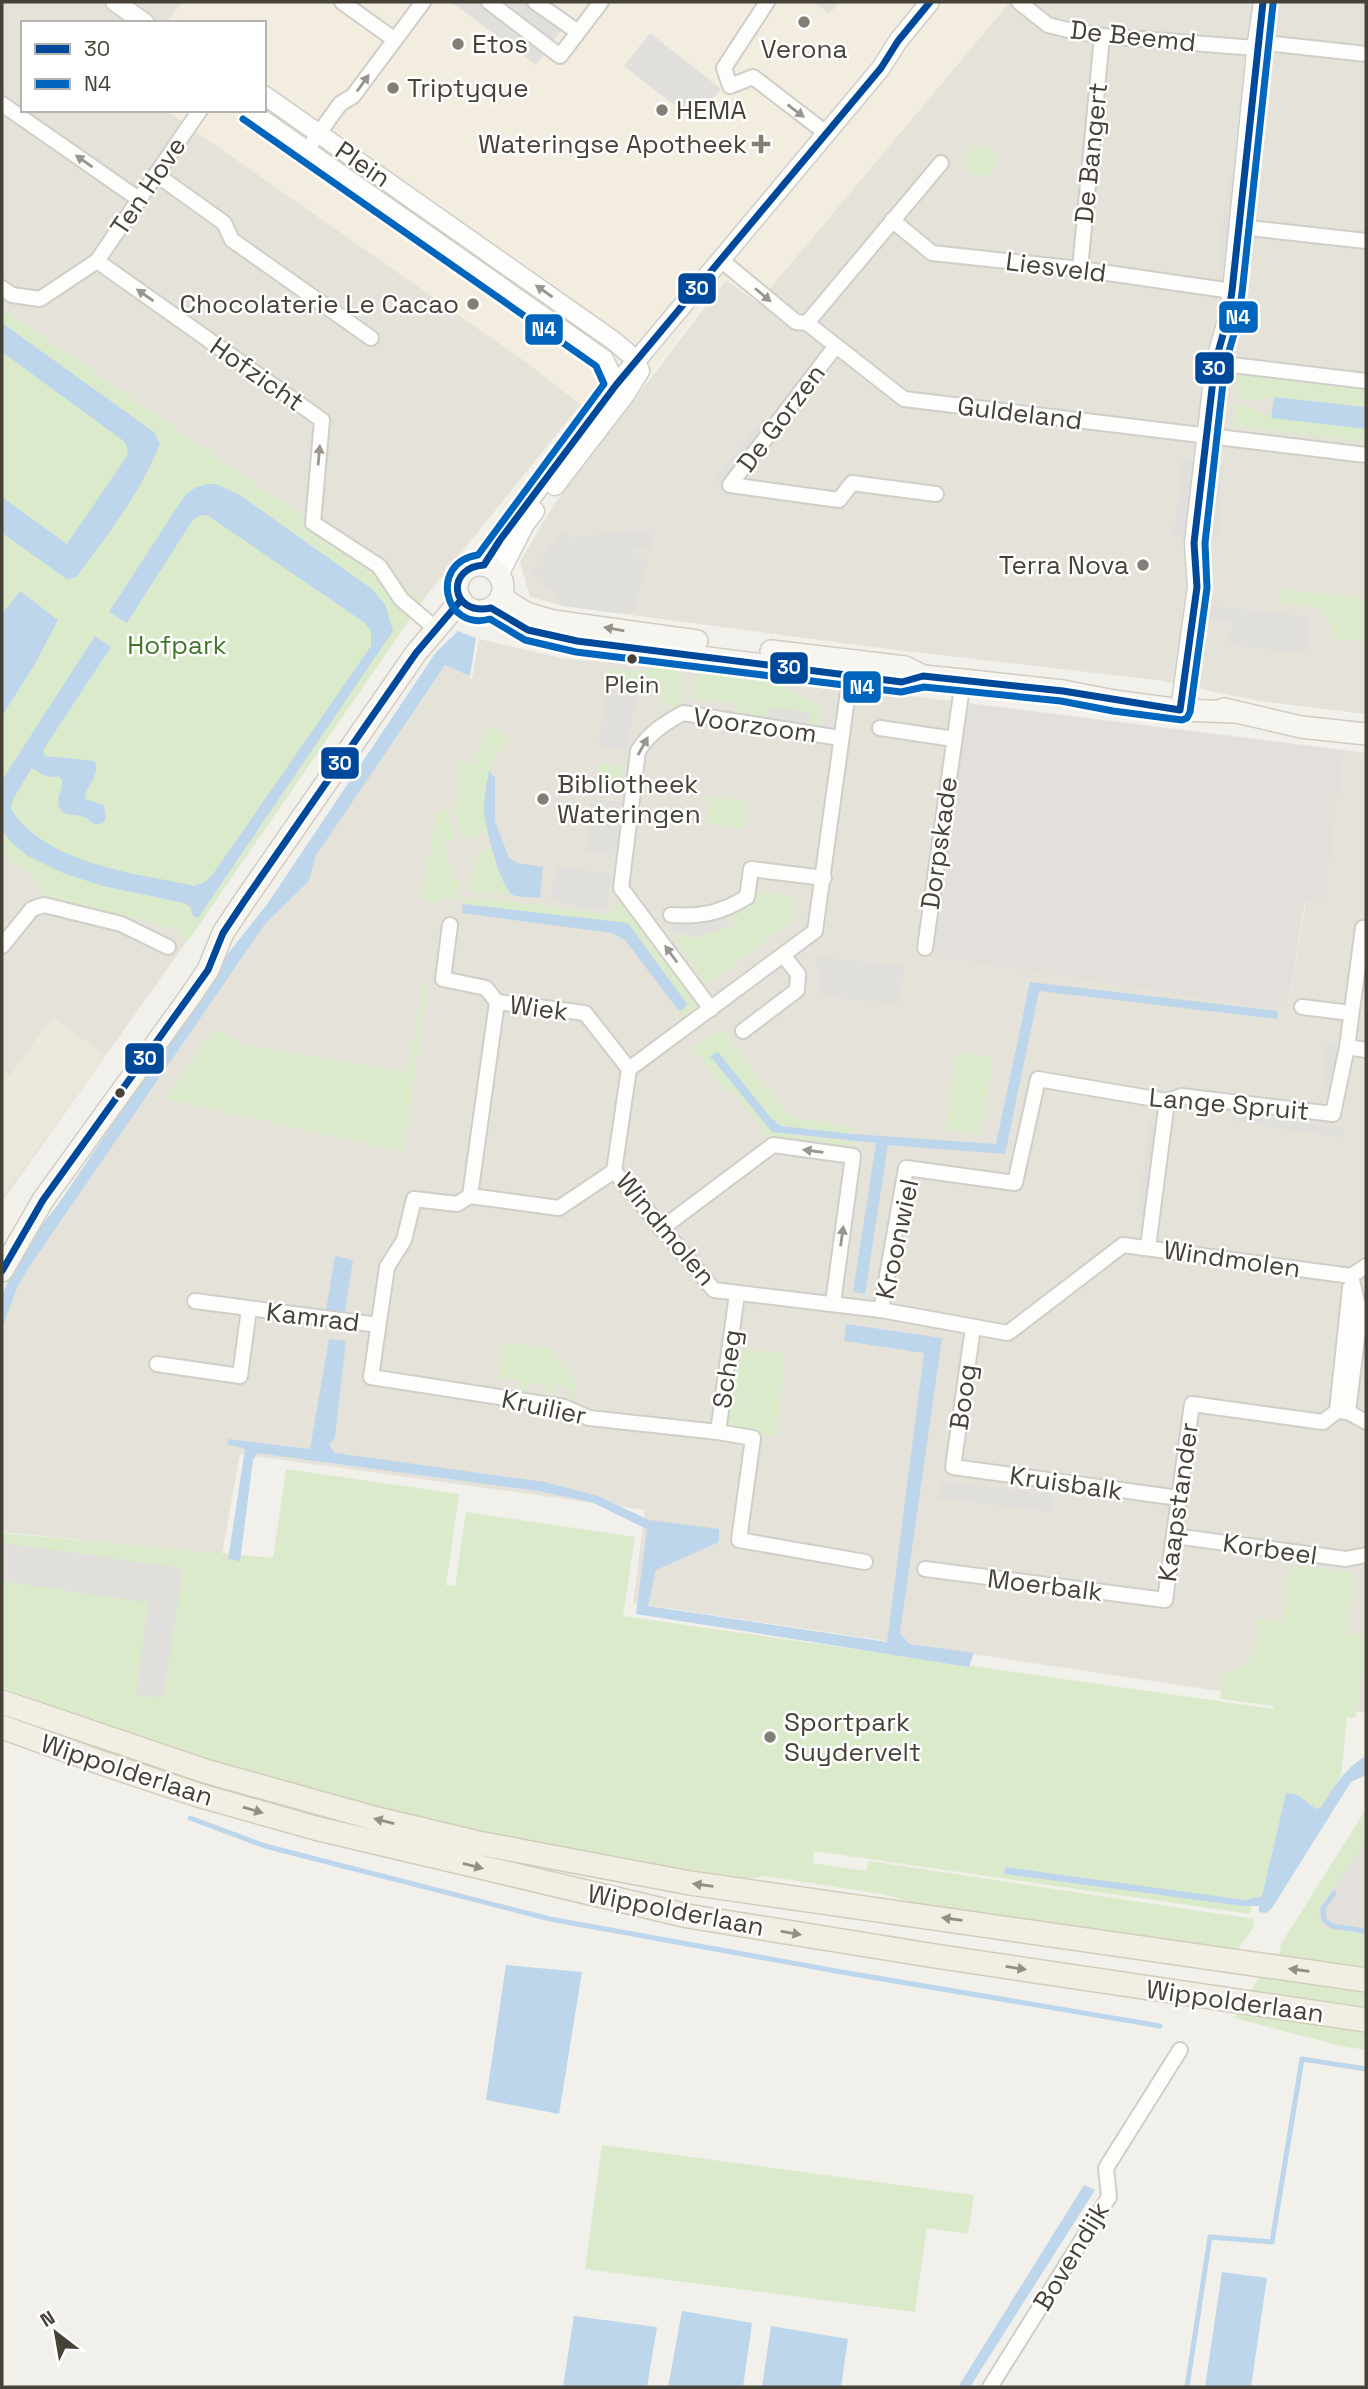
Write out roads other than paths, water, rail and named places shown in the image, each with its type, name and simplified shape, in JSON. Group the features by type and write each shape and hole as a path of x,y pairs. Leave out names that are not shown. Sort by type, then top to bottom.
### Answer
{"main road":[{"path":"496,603 503,583 492,570 471,567 461,575 457,588 461,600 474,610 496,603 553,621 851,669 905,667 923,676 1063,691 1114,688 1301,727 1366,734"},
{"path":"3,1259 189,998 208,970 223,933 416,653 461,600"},
{"name":"Wippolderlaan","path":"2,1702 110,1741 205,1771 377,1819 478,1843 690,1883 1366,1980"},
{"name":"Wippolderlaan","path":"2,1727 105,1765 315,1828 688,1916 1366,2020"}],"street":[{"path":"115,2 142,21"},
{"path":"342,2 395,40"},
{"path":"307,150 340,104 353,96 423,2"},
{"path":"489,2 560,56 601,2"},
{"path":"536,2 578,32"},
{"path":"767,2 724,68 730,86 753,77 826,133"},
{"path":"492,570 500,540 616,385 881,68 898,41 930,2"},
{"name":"De Beemd","path":"1019,2 1048,25 1102,36 1366,54"},
{"path":"1181,703 1197,587 1194,543 1206,437 1215,363 1232,291 1256,45 1263,2"},
{"name":"De Bangert","path":"1080,269 1102,36"},
{"name":"Plein","path":"266,96 599,330 636,360"},
{"path":"2,104 139,200"},
{"name":"Ten Hove","path":"97,261 199,112"},
{"name":"Plein","path":"252,112 604,359 616,385"},
{"path":"807,323 941,163"},
{"path":"157,175 224,223 232,240 371,338"},
{"name":"Liesveld","path":"892,220 932,253 1080,269 1232,291"},
{"path":"1240,227 1366,241"},
{"name":"Guldeland","path":"721,260 796,322 807,323 904,399 1366,455"},
{"path":"2,288 12,295 40,299 97,261"},
{"name":"Hofzicht","path":"97,261 322,419 313,523 379,566 401,599 436,629"},
{"path":"587,348 601,340 599,330"},
{"name":"De Gorzen","path":"835,347 730,485 839,500 852,483 936,494"},
{"path":"492,570 625,395 640,371 636,360"},
{"path":"1215,363 1366,381"},
{"path":"629,1069 815,931 851,669"},
{"name":"Dorpskade","path":"925,948 963,680"},
{"name":"Voorzoom","path":"711,1009 621,888 638,751 645,739 683,713 840,738"},
{"name":"Dorpskade","path":"880,728 954,739"},
{"path":"671,915 693,917 727,909 747,897 751,869 824,878"},
{"path":"2,946 32,909 44,905 121,924 168,947"},
{"name":"Wiek","path":"450,925 443,979 486,988 497,1002 584,1013 629,1069"},
{"path":"1363,928 1362,960 1347,1047 1366,1050"},
{"path":"743,1031 797,990 798,974 783,955"},
{"path":"470,1196 497,1002"},
{"path":"1302,1007 1351,1013"},
{"name":"Lange Spruit","path":"1038,1079 1167,1101 1181,1096 1334,1114 1347,1047"},
{"name":"Windmolen","path":"629,1069 614,1171 714,1290 833,1303 1008,1332 1123,1245 1351,1276"},
{"name":"Kroonwiel","path":"881,1310 906,1168 1015,1183 1038,1079"},
{"path":"1149,1247 1167,1101"},
{"path":"662,1229 773,1145 853,1156 833,1303"},
{"path":"378,1325 387,1267 404,1240 414,1199 457,1204 470,1196 559,1208 614,1171"},
{"path":"1366,1266 1351,1276 1360,1314 1342,1412 1366,1422"},
{"name":"Scheg","path":"737,1294 718,1432 753,1438 739,1540 865,1562"},
{"name":"Kamrad","path":"195,1301 378,1325"},
{"name":"Kamrad","path":"157,1364 240,1376 249,1309"},
{"name":"Kruilier","path":"378,1325 371,1377 564,1407 589,1418 718,1432"},
{"name":"Boog","path":"953,1467 973,1328"},
{"name":"Kaapstander","path":"1165,1600 1192,1404 1323,1422 1342,1412"},
{"name":"Kruisbalk","path":"953,1467 1179,1499"},
{"name":"Korbeel","path":"1174,1536 1346,1559 1366,1555"},
{"name":"Moerbalk","path":"925,1569 1165,1600"},
{"name":"Bovendijk","path":"990,2387 1109,2197 1106,2168 1180,2050"}],"water":[{"path":"2,323 154,432 160,444 123,513 77,576 68,580 2,533 2,497 67,544 127,456 128,450 125,442 2,352"},
{"path":"1274,397 1366,407 1366,429 1271,418"},
{"path":"216,484 240,495 372,589 385,604 393,631 198,918 192,915 191,908 184,903 103,886 63,873 28,856 11,842 2,830 2,780 95,636 111,647 43,750 45,756 95,761 96,772 85,799 104,805 106,817 102,824 96,824 84,817 63,812 58,804 62,780 58,776 44,775 32,768 13,799 11,809 27,828 46,843 94,864 195,886 205,882 213,874 371,646 371,631 365,623 207,515 192,521 127,623 109,612 185,495 196,487"},
{"path":"20,591 58,620 35,664 2,716 2,614"},
{"path":"458,631 476,638 470,676 445,665 315,857 309,881 265,924 29,1267 17,1288 2,1328 2,1296 19,1255 59,1203 230,951 268,903 436,652"},
{"path":"489,770 495,778 495,821 509,858 517,863 543,867 540,898 513,895 503,881 484,813"},
{"path":"463,904 628,923 687,1004 683,1010 678,1010 625,940 612,933 462,913"},
{"path":"1030,982 1278,1011 1277,1019 1039,991 1005,1154 888,1145 865,1294 853,1292 876,1143 772,1132 710,1056 718,1052 771,1118 781,1126 996,1144"},
{"path":"335,1256 353,1260 344,1318 325,1316"},
{"path":"846,1324 942,1338 900,1633 909,1644 974,1653 969,1667 636,1614 647,1529 591,1502 538,1491 257,1453 253,1460 240,1561 228,1559 245,1449 227,1444 228,1439 310,1449 329,1339 346,1341 335,1437 329,1445 335,1453 545,1482 598,1496 649,1520 719,1529 719,1542 656,1570 648,1606 887,1642 924,1353 844,1341"},
{"path":"1366,1756 1366,1775 1351,1782 1272,1908 1266,1913 1259,1912 1259,1906 1242,1906 1004,1874 1005,1867 1245,1900 1262,1896 1286,1793 1298,1795 1316,1809 1321,1807 1346,1772"},
{"path":"506,1965 582,1972 559,2114 486,2100"},
{"path":"1084,2185 1095,2190 970,2387 958,2387"},
{"path":"1222,2272 1267,2278 1251,2387 1205,2387"},
{"path":"682,2311 752,2323 743,2387 668,2387"},
{"path":"574,2316 657,2327 647,2387 563,2387"},
{"path":"771,2326 848,2339 841,2387 762,2387"}],"waterway":[{"path":"190,1818 265,1846 550,1919 1160,2026"},
{"path":"1334,1893 1323,1909 1324,1920 1332,1926 1366,1931"},
{"path":"1187,2387 1210,2237 1272,2242 1302,2059 1366,2069"}],"place":[{"name":"Verona","path":"804,22"},
{"name":"Etos","path":"458,44"},
{"name":"Triptyque","path":"393,88"},
{"name":"HEMA","path":"662,110"},
{"name":"Wateringse Apotheek","path":"761,144"},
{"name":"Chocolaterie Le Cacao","path":"473,304"},
{"name":"Terra Nova","path":"1143,565"},
{"name":"Plein","path":"632,659"},
{"name":"Bibliotheek Wateringen","path":"543,799"},
{"name":"Sportpark Suydervelt","path":"770,1737"}],"park label":[{"name":"Hofpark","path":"177,645"}]}
